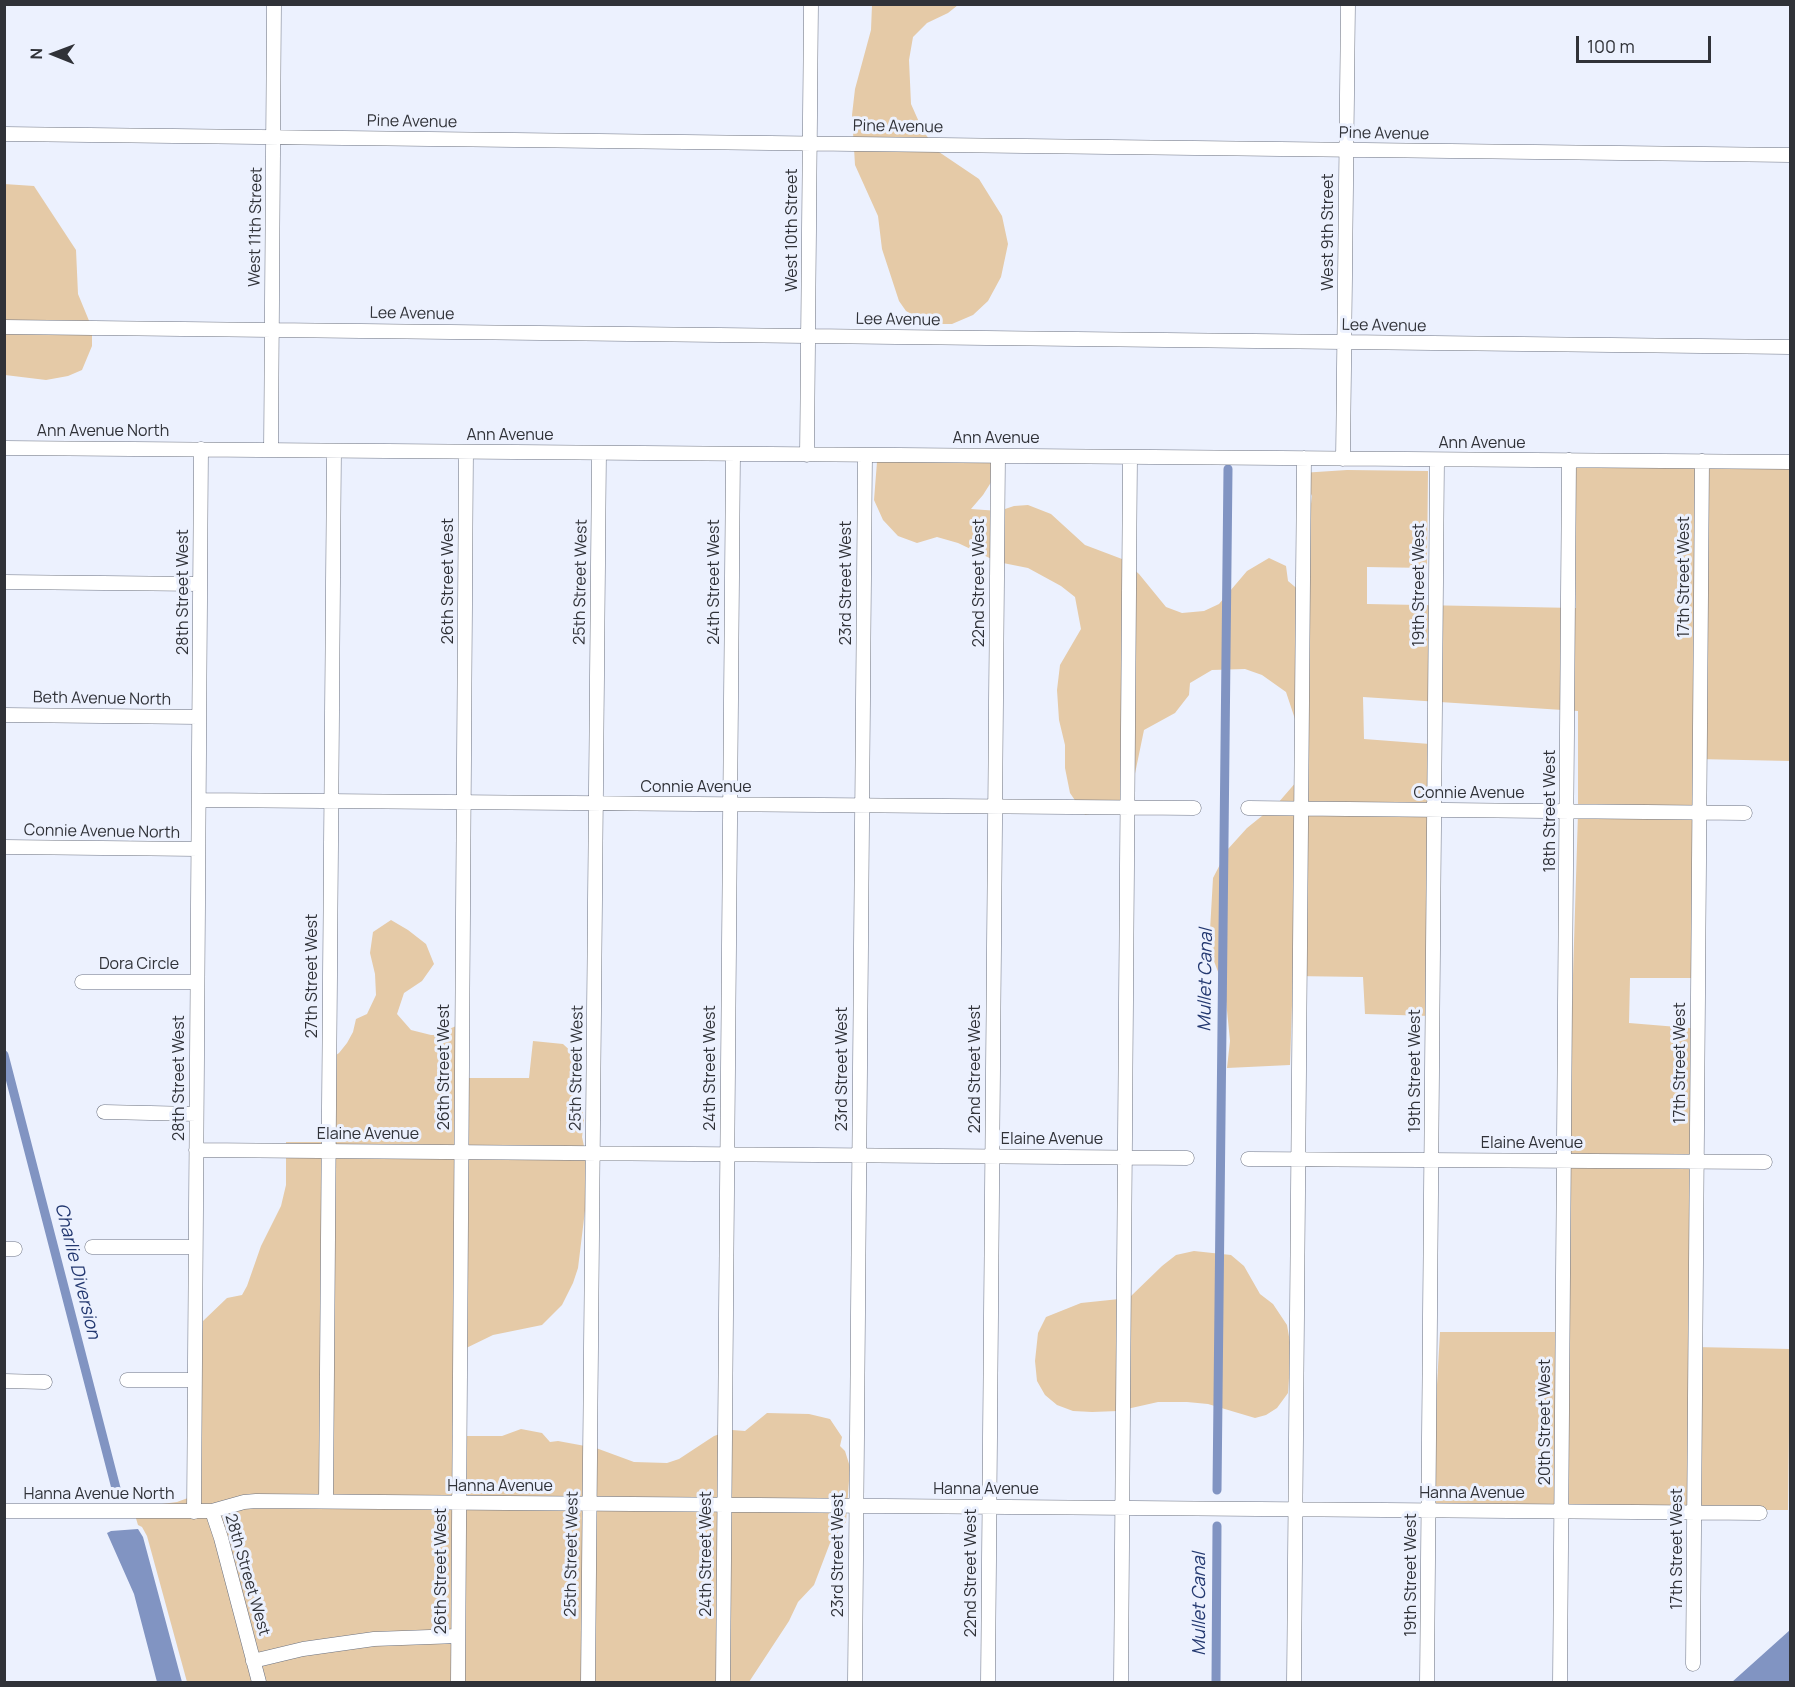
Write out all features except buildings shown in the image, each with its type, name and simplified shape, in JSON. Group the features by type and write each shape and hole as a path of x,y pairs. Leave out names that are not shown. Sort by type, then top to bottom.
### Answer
{"street":[{"name":"West 11th Street","path":"271,450 274,4"},
{"name":"West 10th Street","path":"807,455 811,4"},
{"name":"West 9th Street","path":"1343,459 1348,4"},
{"name":"Pine Avenue","path":"4,134 1791,155"},
{"name":"Lee Avenue","path":"4,327 203,327 272,331 388,330 1791,347"},
{"name":"Ann Avenue North","path":"4,448 201,449"},
{"name":"Ann Avenue","path":"201,449 1791,462"},
{"name":"28th Street West","path":"201,449 194,1512 212,1511 259,1683"},
{"name":"27th Street West","path":"326,1501 334,451"},
{"name":"26th Street West","path":"458,1683 466,452"},
{"name":"25th Street West","path":"588,1683 599,453"},
{"name":"24th Street West","path":"723,1683 733,454"},
{"name":"23rd Street West","path":"855,1683 865,455"},
{"name":"22nd Street West","path":"988,1683 998,456"},
{"path":"1121,1683 1130,457"},
{"path":"1294,1683 1304,458"},
{"name":"19th Street West","path":"1427,1683 1437,460"},
{"name":"18th Street West","path":"1565,1161 1569,460"},
{"name":"17th Street West","path":"1693,1664 1702,461"},
{"path":"4,582 200,584"},
{"name":"Beth Avenue North","path":"4,715 199,717"},
{"name":"Connie Avenue","path":"198,800 1194,808"},
{"path":"1248,808 1301,809"},
{"name":"Connie Avenue","path":"1301,809 1745,813"},
{"name":"Connie Avenue North","path":"4,848 198,849"},
{"name":"Dora Circle","path":"82,982 197,982"},
{"path":"104,1112 196,1114"},
{"name":"Elaine Avenue","path":"196,1150 1187,1158"},
{"name":"Elaine Avenue","path":"1248,1159 1765,1162"},
{"name":"20th Street West","path":"1560,1683 1565,1161"},
{"path":"92,1247 195,1247"},
{"path":"127,1380 194,1380"},
{"path":"4,1381 45,1382"},
{"name":"Hanna Avenue","path":"212,1511 244,1502 326,1501 1760,1513"},
{"name":"Hanna Avenue North","path":"4,1511 194,1512"},
{"path":"253,1661 303,1649 374,1639 458,1636"}],"shaded area":[{"path":"872,5 958,5 948,13 927,23 913,37 909,60 911,104 923,131 939,152 979,179 1002,216 1008,244 1001,277 988,301 973,315 952,324 929,324 906,311 899,301 882,249 878,216 855,165 852,115 855,89 871,30"},
{"path":"4,184 34,186 76,250 78,294 92,328 92,346 82,370 68,376 46,380 5,375"},
{"path":"1001,456 995,476 971,509 999,511 1014,506 1028,505 1051,514 1085,545 1122,559 1139,574 1166,607 1182,613 1204,611 1219,604 1247,571 1269,558 1286,566 1288,581 1300,591 1312,496 1301,473 1347,470 1428,471 1427,568 1367,567 1367,604 1576,608 1574,461 1790,463 1790,761 1697,759 1696,978 1630,978 1629,1023 1702,1029 1695,1347 1790,1349 1788,1510 1430,1507 1440,1332 1562,1332 1578,813 1578,711 1363,697 1364,739 1430,744 1429,1016 1365,1014 1363,977 1293,976 1290,1065 1227,1068 1230,1041 1225,990 1209,948 1213,878 1228,849 1247,828 1278,803 1297,781 1297,725 1286,692 1262,675 1245,669 1212,670 1190,683 1189,695 1175,713 1144,730 1132,788 1113,809 1085,815 1070,793 1065,768 1065,745 1059,720 1057,690 1060,665 1081,629 1075,597 1061,586 1028,568 998,562 958,543 937,537 917,543 898,536 883,520 874,500 877,462"},
{"path":"391,920 426,944 434,964 422,981 404,993 397,1014 411,1030 442,1035 461,1024 462,1078 529,1078 533,1041 563,1044 575,1055 584,1121 582,1137 587,1160 587,1194 578,1268 573,1283 562,1305 542,1325 493,1335 458,1352 452,1435 467,1439 467,1436 502,1436 521,1429 542,1433 550,1442 558,1441 596,1448 634,1462 667,1463 679,1459 714,1436 732,1430 745,1431 767,1413 809,1414 830,1419 842,1437 840,1446 845,1451 850,1467 846,1522 830,1543 814,1585 798,1602 789,1621 749,1682 187,1682 147,1536 142,1527 138,1525 135,1515 162,1504 177,1502 196,1495 201,1489 197,1396 203,1321 227,1298 242,1295 247,1286 261,1246 281,1206 286,1185 286,1142 329,1142 330,1059 347,1043 356,1019 367,1014 376,995 375,974 370,953 373,932"},
{"path":"1194,1251 1231,1255 1244,1266 1260,1294 1273,1304 1287,1325 1291,1348 1288,1393 1277,1408 1266,1415 1255,1418 1208,1404 1187,1402 1158,1402 1118,1411 1073,1411 1057,1405 1045,1395 1037,1381 1035,1361 1038,1333 1046,1317 1081,1303 1129,1298 1176,1255"}],"water":[{"path":"138,1529 143,1537 182,1682 157,1682 134,1594 107,1533"},
{"path":"1790,1630 1790,1682 1732,1682"}],"waterway":[{"name":"Mullet Canal","path":"1217,1490 1228,469"},
{"name":"Charlie Diversion","path":"4,1055 118,1496"},
{"name":"Mullet Canal","path":"1216,1682 1217,1526"}]}
